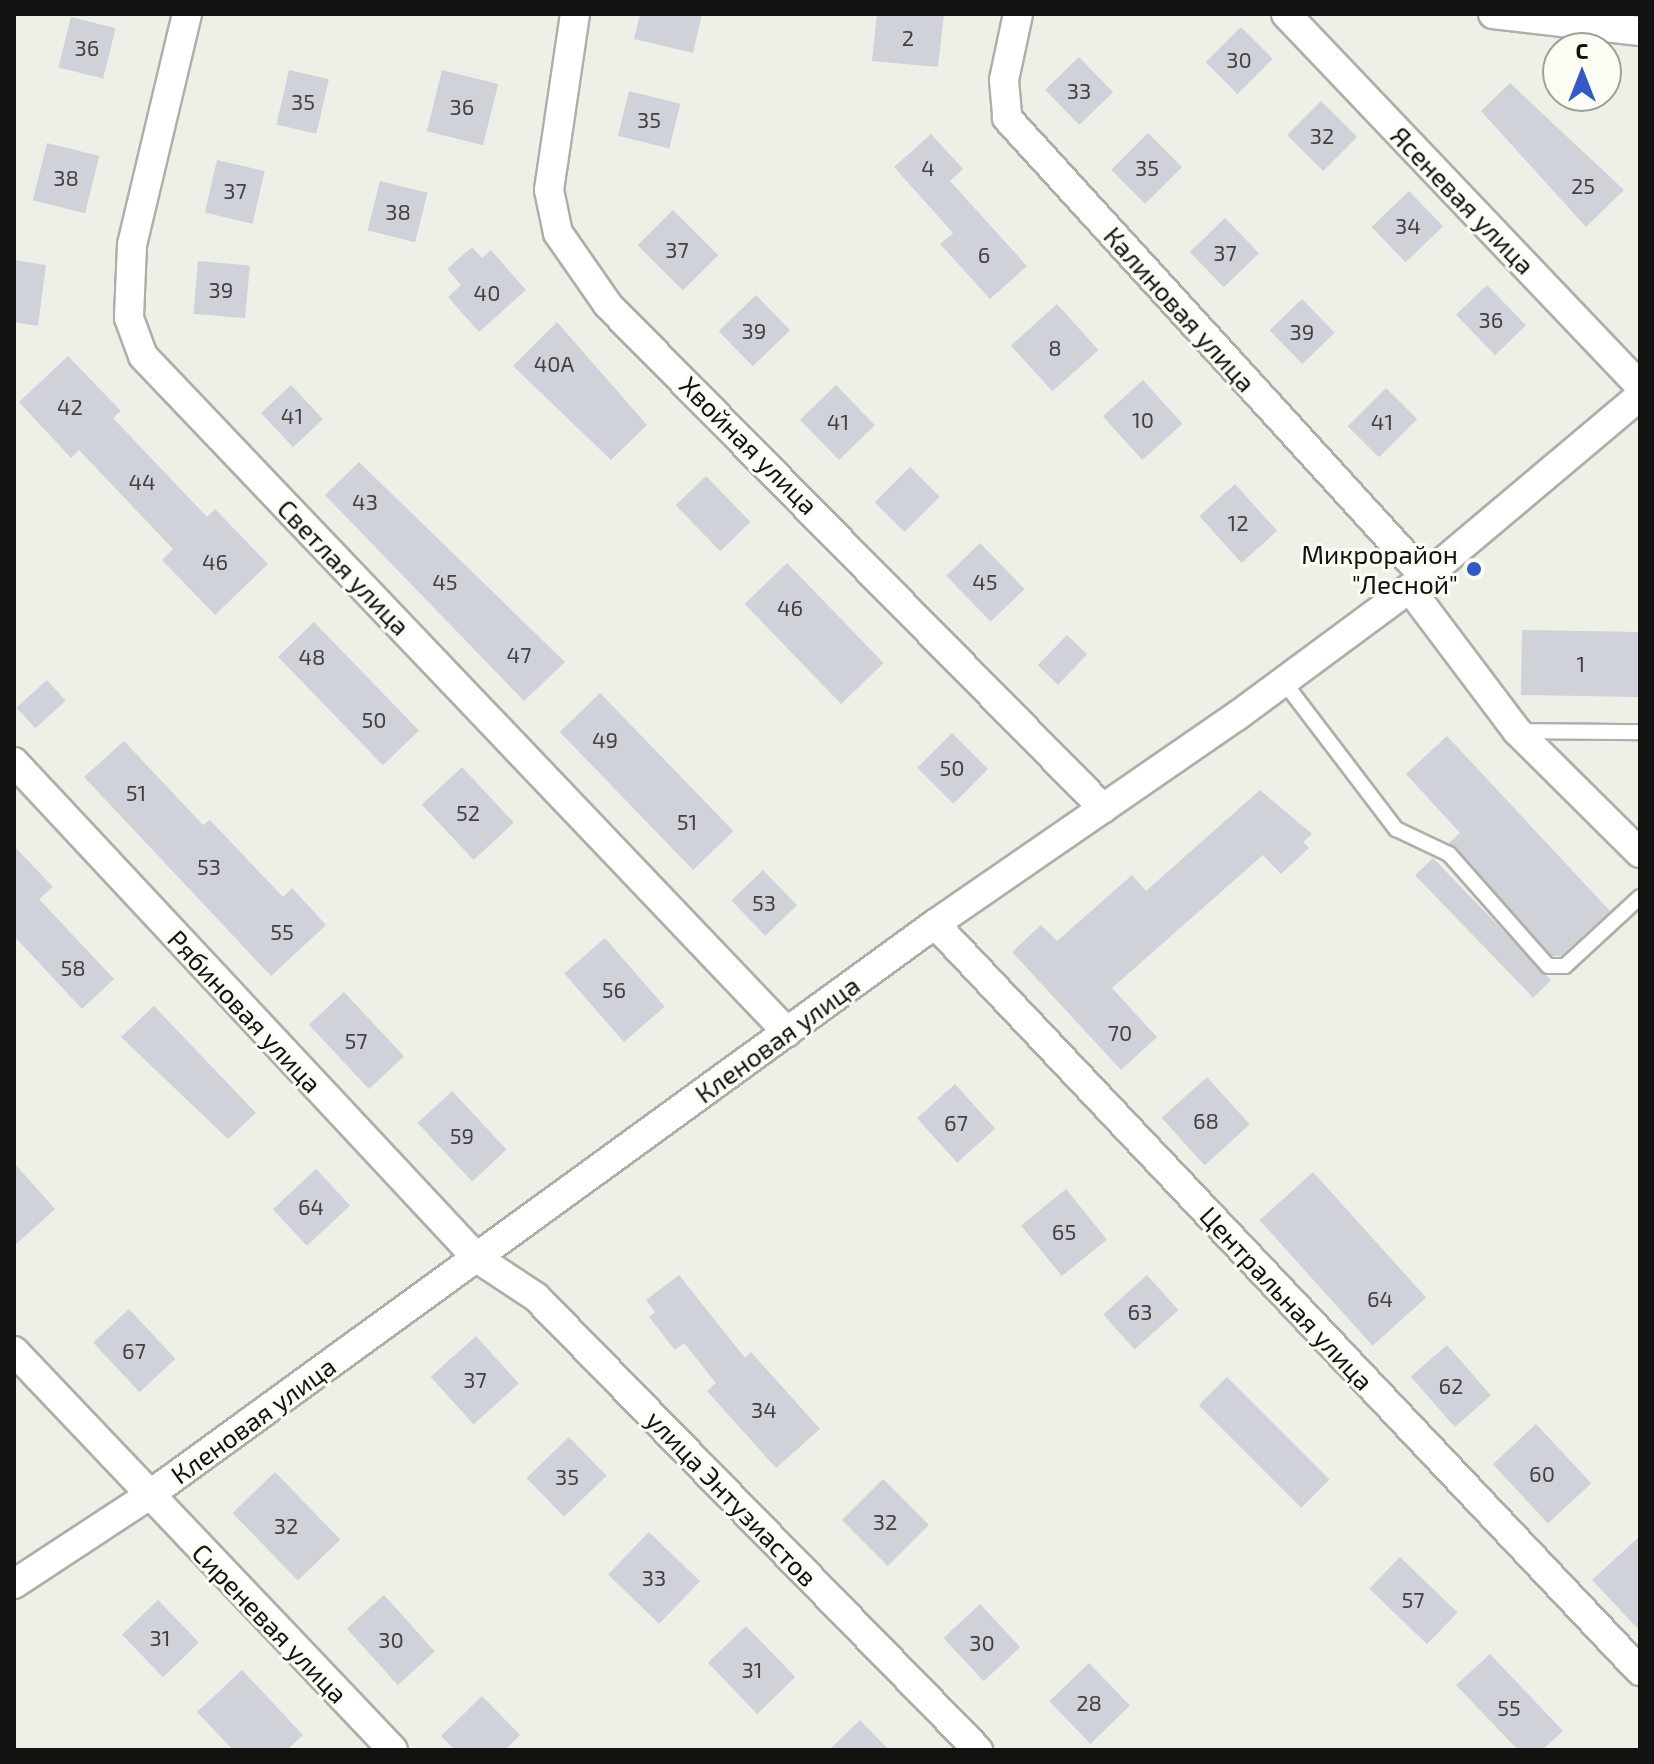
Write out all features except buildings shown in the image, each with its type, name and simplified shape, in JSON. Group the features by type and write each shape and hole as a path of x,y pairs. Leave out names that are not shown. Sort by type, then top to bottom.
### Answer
{"street":[{"name":"Светлая улица","path":"187,14 132,245 129,318 143,356 787,1032"},
{"name":"Хвойная улица","path":"575,14 549,190 558,233 608,305 1103,808"},
{"name":"Калиновая улица","path":"1018,14 1004,80 1007,118 1418,583"},
{"name":"Ясеневая улица","path":"1286,14 1640,386"},
{"path":"1504,15 1640,31"},
{"name":"Кленовая улица","path":"14,1584 148,1496 935,924 1284,682 1418,583 1640,396"},
{"path":"1418,583 1517,731 1640,853"},
{"name":"Рябиновая улица","path":"14,762 477,1258"},
{"name":"Центральная улица","path":"935,924 1640,1671"},
{"name":"улица Энтузиастов","path":"477,1258 536,1297 978,1750"},
{"name":"Сиреневая улица","path":"14,1351 148,1496 393,1750"}],"lane":[{"path":"1284,682 1396,829 1449,854 1548,966 1565,966 1640,897"},
{"path":"1517,731 1640,732"}],"place":[{"name":"Микрорайон \"Лесной\"","path":"1474,569"}]}
